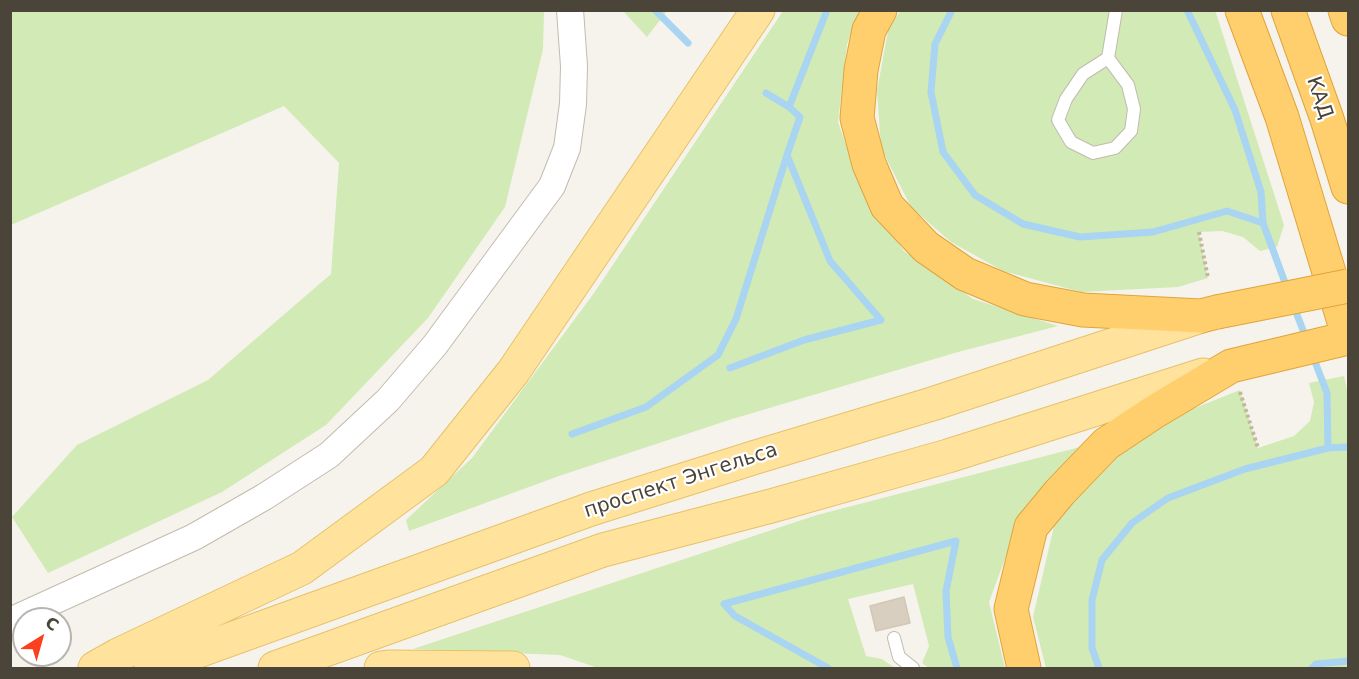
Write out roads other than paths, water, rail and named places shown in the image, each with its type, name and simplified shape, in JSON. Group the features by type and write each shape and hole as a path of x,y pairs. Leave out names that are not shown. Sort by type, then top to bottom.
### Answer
{"highway":[{"path":"880,10 869,30 861,70 857,118 869,164 887,206 926,247 965,274 1024,299 1083,310 1209,314 1348,286"},
{"path":"1231,10 1282,117"},
{"path":"1242,10 1282,117 1348,336"},
{"name":"КАД","path":"1288,10 1348,187"},
{"path":"1345,10 1348,19"},
{"name":"проспект Энгельса","path":"1235,378 1265,358 1348,336"},
{"path":"1024,669 1011,609 1031,527 1060,492 1106,444 1154,412 1235,378"}],"main road":[{"path":"95,669 118,655 302,568 434,471 513,372 758,10"},
{"name":"проспект Энгельса","path":"151,669 591,509 932,404 1209,314"},
{"name":"проспект Энгельса","path":"274,669 603,550 1235,378"},
{"path":"381,669 388,667 513,669"}],"street":[{"path":"10,621 194,537 264,497 328,456 388,400 435,345 552,186 567,148 573,104 574,66 570,10"}],"lane":[{"path":"1108,58 1083,74 1066,99 1058,120 1071,142 1093,153 1115,148 1131,131 1134,109 1128,85 1108,58 1116,10"},
{"path":"894,638 899,657 914,669"}],"waterway":[{"path":"655,10 688,43"},
{"path":"572,434 646,407 718,355 736,319 800,117 789,107 827,10"},
{"path":"952,10 935,44 931,92 943,152 975,195 1023,224 1080,237 1153,232 1227,211 1263,223"},
{"path":"1187,10 1235,110 1261,192 1263,223 1287,288"},
{"path":"766,93 789,107"},
{"path":"730,368 804,340 881,320 830,261 787,155"},
{"path":"1294,307 1306,338"},
{"path":"1312,354 1327,393 1328,448"},
{"path":"1099,668 1092,648 1092,600 1102,560 1132,523 1168,498 1245,469 1328,448 1348,447"},
{"path":"828,668 735,616 724,604 956,541 946,591 948,637 957,668"},
{"path":"1312,668 1316,664 1348,661"}]}
